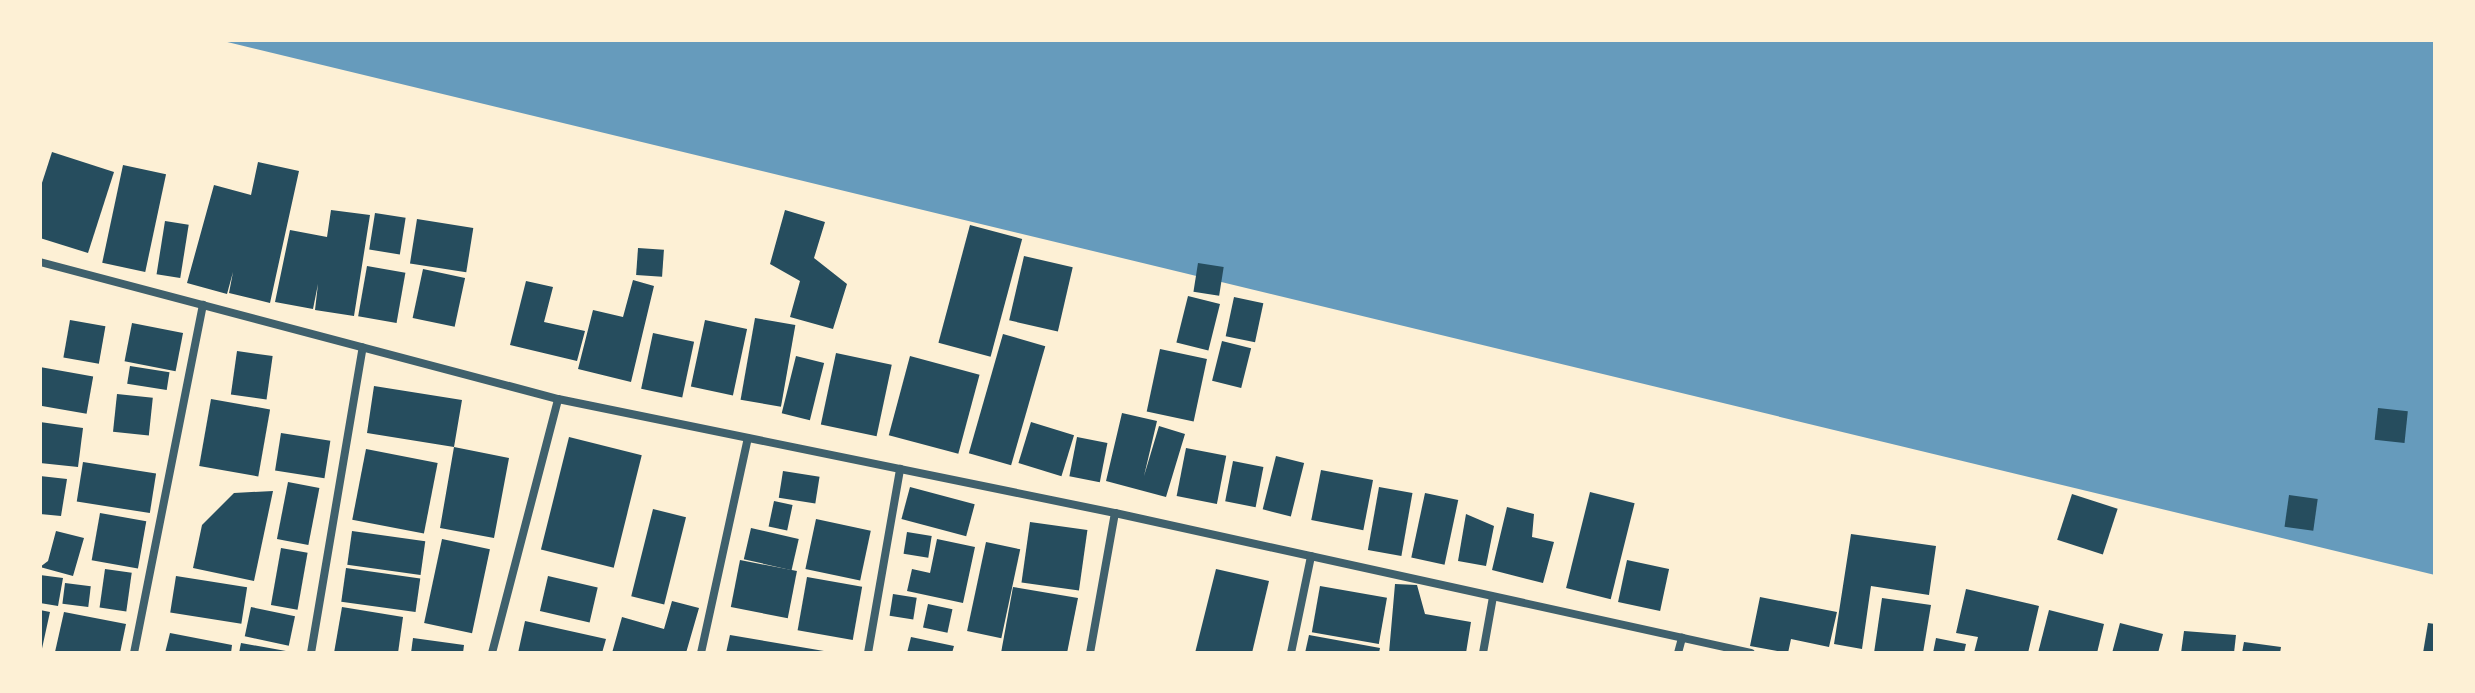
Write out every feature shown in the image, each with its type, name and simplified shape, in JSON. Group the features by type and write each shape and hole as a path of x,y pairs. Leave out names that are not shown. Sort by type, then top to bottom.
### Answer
{"street":[{"path":"40,262 558,399 1115,513 1751,653"},
{"path":"134,653 203,305"},
{"path":"311,653 363,347"},
{"path":"492,653 558,399"},
{"path":"701,653 748,438"},
{"path":"868,653 900,469"},
{"path":"1090,653 1115,513"},
{"path":"1291,653 1311,556"},
{"path":"1483,653 1493,597"},
{"path":"1678,653 1682,638"}],"water":[{"path":"219,40 2435,40 2435,575"}],"building":[{"path":"52,152 114,172 88,253 40,238 40,189"},
{"path":"258,162 299,171 270,303 229,293 233,272 227,294 187,283 214,185 251,195"},
{"path":"123,165 166,174 145,272 102,263"},
{"path":"331,210 370,215 354,316 315,310 318,284 313,309 275,302 290,230 327,237"},
{"path":"785,210 825,222 814,258 847,284 833,329 790,317 800,281 770,264"},
{"path":"375,213 406,218 400,254 369,250"},
{"path":"417,219 473,228 466,272 410,263"},
{"path":"165,221 189,225 180,278 157,274"},
{"path":"970,225 1022,239 991,357 938,343"},
{"path":"638,248 664,250 662,277 636,275"},
{"path":"1024,256 1073,267 1058,332 1009,320"},
{"path":"1198,263 1224,267 1219,296 1193,292"},
{"path":"367,266 405,273 397,323 358,316"},
{"path":"423,269 465,278 455,327 413,318"},
{"path":"633,280 654,286 631,382 578,369 593,310 623,317"},
{"path":"526,281 553,287 544,322 585,331 577,361 510,345"},
{"path":"1188,296 1220,304 1208,351 1176,343"},
{"path":"1234,297 1263,303 1255,342 1226,336"},
{"path":"755,318 795,325 781,407 741,400"},
{"path":"70,320 105,326 99,364 63,357"},
{"path":"705,320 747,329 733,395 691,387"},
{"path":"132,323 183,333 176,371 125,361"},
{"path":"653,333 694,342 682,397 641,389"},
{"path":"1003,334 1045,346 1011,465 969,453"},
{"path":"1222,341 1251,348 1241,388 1212,381"},
{"path":"1160,349 1207,359 1194,422 1147,412"},
{"path":"237,351 273,356 267,400 231,395"},
{"path":"836,353 892,365 877,436 821,424"},
{"path":"796,356 824,363 810,420 782,413"},
{"path":"910,356 980,375 958,454 889,435"},
{"path":"130,366 170,372 167,390 127,384"},
{"path":"40,367 93,376 87,414 40,406"},
{"path":"374,386 462,400 454,447 367,433"},
{"path":"117,394 153,398 149,436 113,432"},
{"path":"211,399 270,409 258,476 199,466"},
{"path":"2378,408 2408,411 2404,443 2375,440"},
{"path":"1122,413 1157,421 1144,476 1159,426 1185,434 1166,497 1106,481"},
{"path":"40,422 83,428 78,467 40,463"},
{"path":"1031,422 1074,435 1061,476 1018,463"},
{"path":"281,433 330,441 324,478 275,471"},
{"path":"569,437 642,455 614,568 541,550"},
{"path":"1077,437 1107,443 1100,482 1069,476"},
{"path":"454,447 509,458 494,538 440,528"},
{"path":"1186,448 1226,456 1217,504 1177,496"},
{"path":"366,449 438,463 424,534 352,520"},
{"path":"1276,456 1304,463 1291,516 1263,509"},
{"path":"1233,461 1263,467 1256,507 1225,501"},
{"path":"83,462 156,474 150,513 77,502"},
{"path":"1321,470 1373,480 1363,530 1311,520"},
{"path":"783,471 820,477 815,503 779,498"},
{"path":"40,476 67,479 61,516 40,514"},
{"path":"288,482 319,488 308,545 277,539"},
{"path":"910,487 975,504 966,536 901,519"},
{"path":"1379,487 1412,493 1401,556 1368,550"},
{"path":"273,491 254,581 193,568 202,525 234,493"},
{"path":"1590,492 1635,503 1611,599 1566,588"},
{"path":"1425,493 1458,500 1445,565 1411,558"},
{"path":"2072,494 2118,509 2103,554 2057,540"},
{"path":"2289,495 2318,499 2313,531 2285,527"},
{"path":"774,501 793,505 787,530 769,526"},
{"path":"1507,507 1534,514 1532,537 1554,542 1543,583 1492,570"},
{"path":"653,509 686,517 664,605 631,596"},
{"path":"100,513 146,521 138,568 92,560"},
{"path":"1466,514 1494,526 1486,566 1458,561"},
{"path":"816,519 871,531 860,581 805,569"},
{"path":"1030,522 1087,530 1079,590 1022,582"},
{"path":"751,528 799,539 792,570 744,559"},
{"path":"56,531 84,538 73,576 40,567 48,561"},
{"path":"352,531 425,541 421,575 347,565"},
{"path":"907,532 932,536 928,558 904,554"},
{"path":"1851,534 1936,546 1929,595 1871,586 1862,649 1834,644"},
{"path":"442,539 490,549 472,633 424,623"},
{"path":"937,539 975,547 963,603 907,591 912,569 930,573"},
{"path":"986,542 1020,549 1001,638 967,631"},
{"path":"281,548 308,553 298,610 271,605"},
{"path":"740,560 797,571 788,618 731,607"},
{"path":"1627,560 1669,569 1660,611 1618,602"},
{"path":"346,568 420,578 416,612 341,602"},
{"path":"105,569 132,573 126,611 100,608"},
{"path":"1216,569 1269,581 1252,653 1195,653"},
{"path":"40,575 63,578 58,606 40,603"},
{"path":"176,576 247,587 241,624 170,613"},
{"path":"548,576 598,587 590,623 540,611"},
{"path":"807,577 862,587 853,640 798,630"},
{"path":"65,583 91,586 88,607 62,604"},
{"path":"1395,584 1417,585 1425,614 1471,622 1466,653 1389,653"},
{"path":"1320,586 1387,598 1379,644 1312,632"},
{"path":"1013,587 1078,598 1067,653 1001,653"},
{"path":"1966,589 2039,606 2028,653 1974,653 1978,637 1956,633"},
{"path":"893,594 917,598 913,619 890,616"},
{"path":"1760,597 1837,612 1829,647 1791,639 1788,653 1750,646"},
{"path":"1882,598 1931,605 1923,653 1874,653"},
{"path":"672,601 699,608 686,653 612,653 622,617 664,629"},
{"path":"928,604 952,609 947,633 923,627"},
{"path":"251,607 295,616 289,646 245,636"},
{"path":"342,607 403,617 398,653 334,653"},
{"path":"40,610 50,612 41,653 40,653"},
{"path":"2049,610 2104,624 2097,653 2038,653"},
{"path":"64,612 126,624 120,653 55,652"},
{"path":"525,621 606,639 602,653 518,653"},
{"path":"2120,623 2163,634 2158,653 2112,653"},
{"path":"2428,623 2435,624 2435,653 2423,653"},
{"path":"2184,631 2236,635 2234,653 2181,653"},
{"path":"170,633 232,645 231,653 165,653"},
{"path":"730,635 824,651 824,653 726,653"},
{"path":"1309,635 1380,648 1379,653 1305,653"},
{"path":"911,637 954,646 952,653 907,653"},
{"path":"413,638 464,645 463,653 411,653"},
{"path":"1936,638 1966,644 1964,653 1933,653"},
{"path":"2244,642 2281,647 2280,653 2242,653"},
{"path":"241,643 286,651 239,653"}]}
